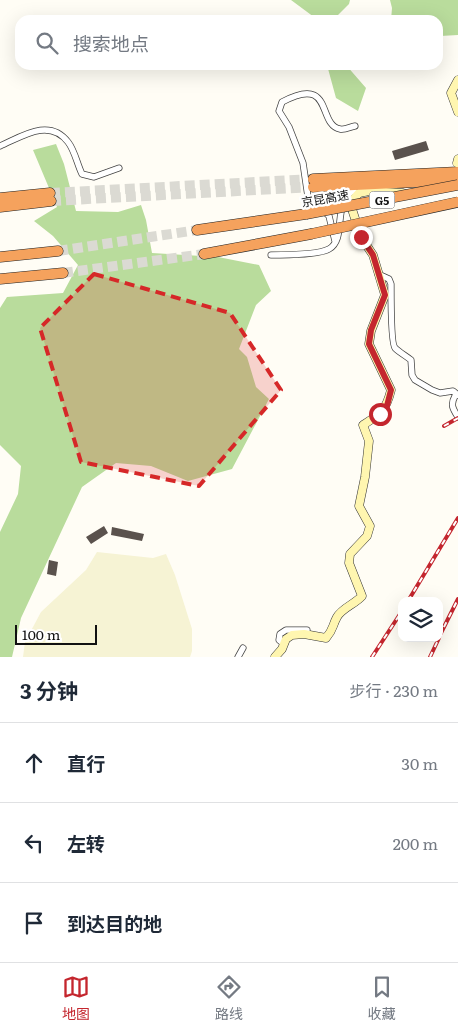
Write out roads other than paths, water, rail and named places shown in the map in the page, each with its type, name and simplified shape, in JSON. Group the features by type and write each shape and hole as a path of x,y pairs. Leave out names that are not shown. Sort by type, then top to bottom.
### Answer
{"highway":[{"path":"456,183 313,183 458,164"},
{"name":"京昆高速","path":"196,230 306,214 456,183"},
{"path":"0,198 50,197 0,207"},
{"name":"G5","path":"204,254 311,234 458,202"},
{"path":"0,257 58,251"},
{"path":"0,279 63,273"}],"street":[{"path":"458,80 451,93 458,112"},
{"path":"335,242 329,216 313,204 308,197 303,163 289,127 279,111 282,102 296,94 308,93 319,99 330,122 337,129 355,126"},
{"path":"0,146 42,129 47,129 67,140 82,174 94,177 119,168"},
{"path":"271,255 318,253 331,248 340,226 341,207 346,195 353,191 360,193 369,191 401,193 438,191 451,188 456,183"},
{"path":"275,657 282,649 286,639 292,635 304,634 326,638 333,630 337,616 345,608 356,603 362,596 349,563 350,554 367,536 370,526 359,506 369,441 363,424 380,414 387,406 391,390 369,344 371,330 385,295 373,255 361,237 350,204 360,193"},
{"path":"378,274 389,279 391,284 392,340 395,348 411,360 412,375 415,380 440,393 453,390 458,395 455,396 452,402 453,410 458,417"},
{"path":"284,644 279,640 280,634 286,630 306,630"},
{"path":"238,657 243,648"}],"tunnel":[{"path":"50,193 313,179"},
{"path":"51,201 313,187"},
{"path":"58,251 197,230"},
{"path":"63,273 204,254"}],"railway":[{"path":"444,426 458,418"},
{"path":"410,597 458,518"},
{"path":"443,629 458,599"},
{"path":"372,657 398,617"},
{"path":"430,657 437,642"}]}
